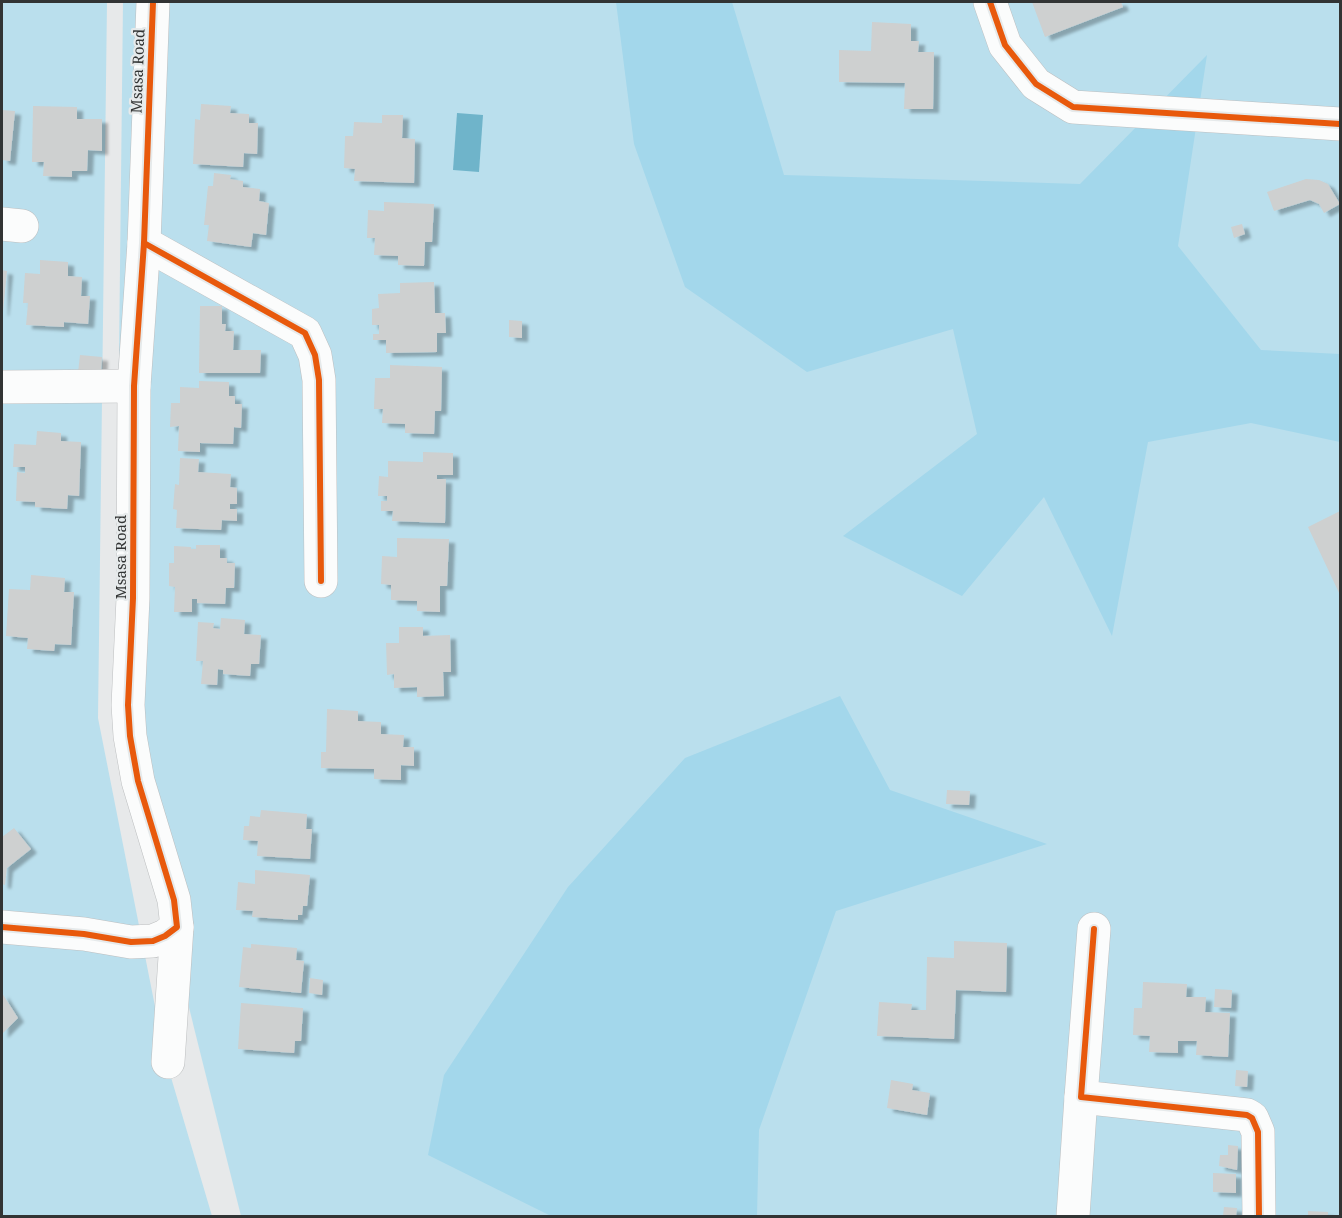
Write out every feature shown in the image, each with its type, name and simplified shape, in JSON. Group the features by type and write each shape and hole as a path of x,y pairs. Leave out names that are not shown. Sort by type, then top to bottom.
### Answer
{"street":[{"name":"Msasa Road","path":"153,2 144,243 134,386 133,598 128,705 130,736 138,781 174,900 177,927 168,1062"},
{"path":"990,2 1005,45 1036,84 1072,107 1341,124"},
{"path":"144,243 305,333 315,355 319,380 321,581"},
{"path":"2,387 134,386"},
{"path":"2,927 84,934 131,942 153,941 177,927"},
{"path":"1073,1216 1094,929"},
{"path":"1081,1097 1247,1115 1252,1118 1258,1132 1259,1216"}],"shaded area":[{"path":"2,2 107,2 98,718 165,1057 212,1216 2,1216"},
{"path":"123,2 1340,2 1340,1216 241,1216 115,711"},
{"path":"616,2 732,2 784,175 1080,184 1207,55 1178,246 1261,350 1340,354 1340,442 1251,423 1148,442 1112,636 1044,497 962,596 843,536 977,434 953,329 807,372 685,287 634,144"},
{"path":"457,113 483,115 479,172 453,170"},
{"path":"840,696 890,790 1047,844 836,911 759,1130 757,1216 551,1216 428,1155 444,1075 568,887 685,758"}],"building":[{"path":"1032,2 1121,2 1123,7 1045,37"},
{"path":"872,22 911,24 911,41 919,41 918,52 934,52 933,109 904,109 905,83 839,82 839,50 871,51"},
{"path":"201,104 231,106 230,113 249,114 249,123 258,123 257,154 244,153 243,167 193,164 195,119 200,120"},
{"path":"33,106 77,107 77,119 102,119 102,151 88,150 87,171 72,171 72,177 43,176 44,162 32,162"},
{"path":"2,110 15,111 10,161 2,160"},
{"path":"382,115 403,115 402,138 415,139 414,183 354,181 355,169 344,168 345,136 353,136 354,122 382,123"},
{"path":"214,173 231,175 230,179 243,181 243,187 260,189 259,201 269,203 266,235 253,233 251,247 207,241 209,225 204,225 208,186 213,186"},
{"path":"1306,179 1319,180 1328,184 1340,204 1324,213 1319,204 1310,200 1274,211 1267,192"},
{"path":"384,202 434,204 432,242 425,242 424,266 398,265 398,256 374,255 375,238 367,238 368,210 384,211"},
{"path":"1242,224 1245,234 1234,238 1231,227"},
{"path":"40,260 68,262 68,276 82,277 81,296 90,296 88,324 64,322 64,327 26,325 28,303 23,303 25,273 40,274"},
{"path":"2,270 7,271 3,312 2,312"},
{"path":"434,282 435,313 445,313 446,333 437,333 437,352 386,353 386,340 373,340 373,334 379,334 379,325 372,325 372,309 379,308 378,294 400,293 400,283"},
{"path":"200,306 222,306 222,324 226,324 225,331 234,331 233,350 261,350 260,373 199,373"},
{"path":"509,320 522,321 522,338 509,337"},
{"path":"80,355 102,357 101,375 78,373"},
{"path":"390,365 442,367 441,411 435,411 434,434 405,433 405,424 382,423 383,409 374,409 375,378 390,378"},
{"path":"199,381 229,382 229,396 235,396 235,404 242,404 241,428 234,427 233,444 200,443 200,452 178,451 179,426 170,427 171,403 180,403 180,387 199,388"},
{"path":"37,431 61,433 61,441 81,442 79,496 68,495 67,509 35,507 35,502 16,501 17,472 25,473 25,467 13,467 14,444 36,445"},
{"path":"423,452 453,453 453,475 437,475 437,479 446,479 445,523 392,521 393,511 381,511 381,501 387,501 387,496 378,496 379,476 388,477 388,461 423,462"},
{"path":"180,458 199,459 198,472 231,474 230,487 237,488 237,504 230,504 230,509 237,509 237,521 222,520 221,530 176,528 177,510 173,509 175,484 179,485"},
{"path":"1340,511 1340,595 1308,527"},
{"path":"397,538 449,539 447,586 440,586 440,612 417,611 417,601 391,600 391,585 381,584 382,556 397,557"},
{"path":"196,545 220,545 220,558 227,558 227,563 235,563 234,588 226,588 225,604 197,603 197,599 192,599 192,612 174,612 175,587 169,586 169,563 174,563 174,546 196,549"},
{"path":"31,575 65,578 64,592 74,592 71,645 55,644 54,651 27,649 28,638 6,636 9,589 30,590"},
{"path":"221,618 245,620 244,634 261,635 259,664 251,664 250,676 223,674 223,670 218,669 217,685 201,684 203,661 196,661 198,622 214,623 213,628 220,629"},
{"path":"399,627 423,627 423,636 450,635 451,672 443,672 444,696 417,697 417,687 394,688 394,674 387,675 386,643 399,643"},
{"path":"327,709 358,711 358,721 381,722 381,734 404,735 403,747 414,747 414,766 401,765 401,780 374,779 374,769 321,768 321,752 326,752"},
{"path":"947,790 970,791 969,805 946,804"},
{"path":"261,810 307,814 306,829 312,829 310,859 257,856 258,841 243,840 244,826 249,826 250,816 260,817"},
{"path":"14,828 31,849 7,868 5,885 2,884 2,837"},
{"path":"255,870 310,875 307,906 303,906 302,915 298,915 298,920 252,917 253,911 236,910 238,882 255,884"},
{"path":"954,941 1007,943 1006,992 956,990 954,1039 877,1036 879,1002 912,1004 911,1010 926,1010 927,957 954,958"},
{"path":"251,944 297,948 296,960 304,961 301,993 239,987 243,947 251,948"},
{"path":"310,978 323,980 322,995 309,993"},
{"path":"1143,982 1187,984 1186,997 1206,997 1205,1012 1230,1013 1228,1057 1196,1055 1197,1041 1178,1041 1178,1053 1149,1052 1150,1036 1133,1035 1134,1008 1142,1008"},
{"path":"1215,989 1232,990 1231,1008 1214,1007"},
{"path":"2,993 18,1018 2,1034"},
{"path":"241,1003 303,1008 301,1041 295,1041 294,1053 238,1049"},
{"path":"1236,1070 1248,1071 1247,1087 1235,1086"},
{"path":"891,1080 913,1084 912,1090 930,1093 927,1115 887,1108"},
{"path":"1228,1145 1238,1146 1237,1170 1219,1166 1220,1155 1228,1155"},
{"path":"1213,1173 1236,1174 1236,1193 1213,1192"},
{"path":"1224,1207 1237,1208 1236,1216 1223,1216"},
{"path":"1308,1211 1328,1212 1328,1216 1308,1216"}],"cycle path":[{"path":"2,927 84,934 131,942 153,941 177,927 174,900 138,781 130,736 128,705 133,598 134,386 144,243 153,2"},
{"path":"990,2 1005,45 1036,84 1073,107 1340,124"},
{"path":"144,243 305,333 315,355 319,380 321,581"},
{"path":"1094,929 1081,1097 1247,1115 1252,1118 1258,1132 1259,1216"}]}
